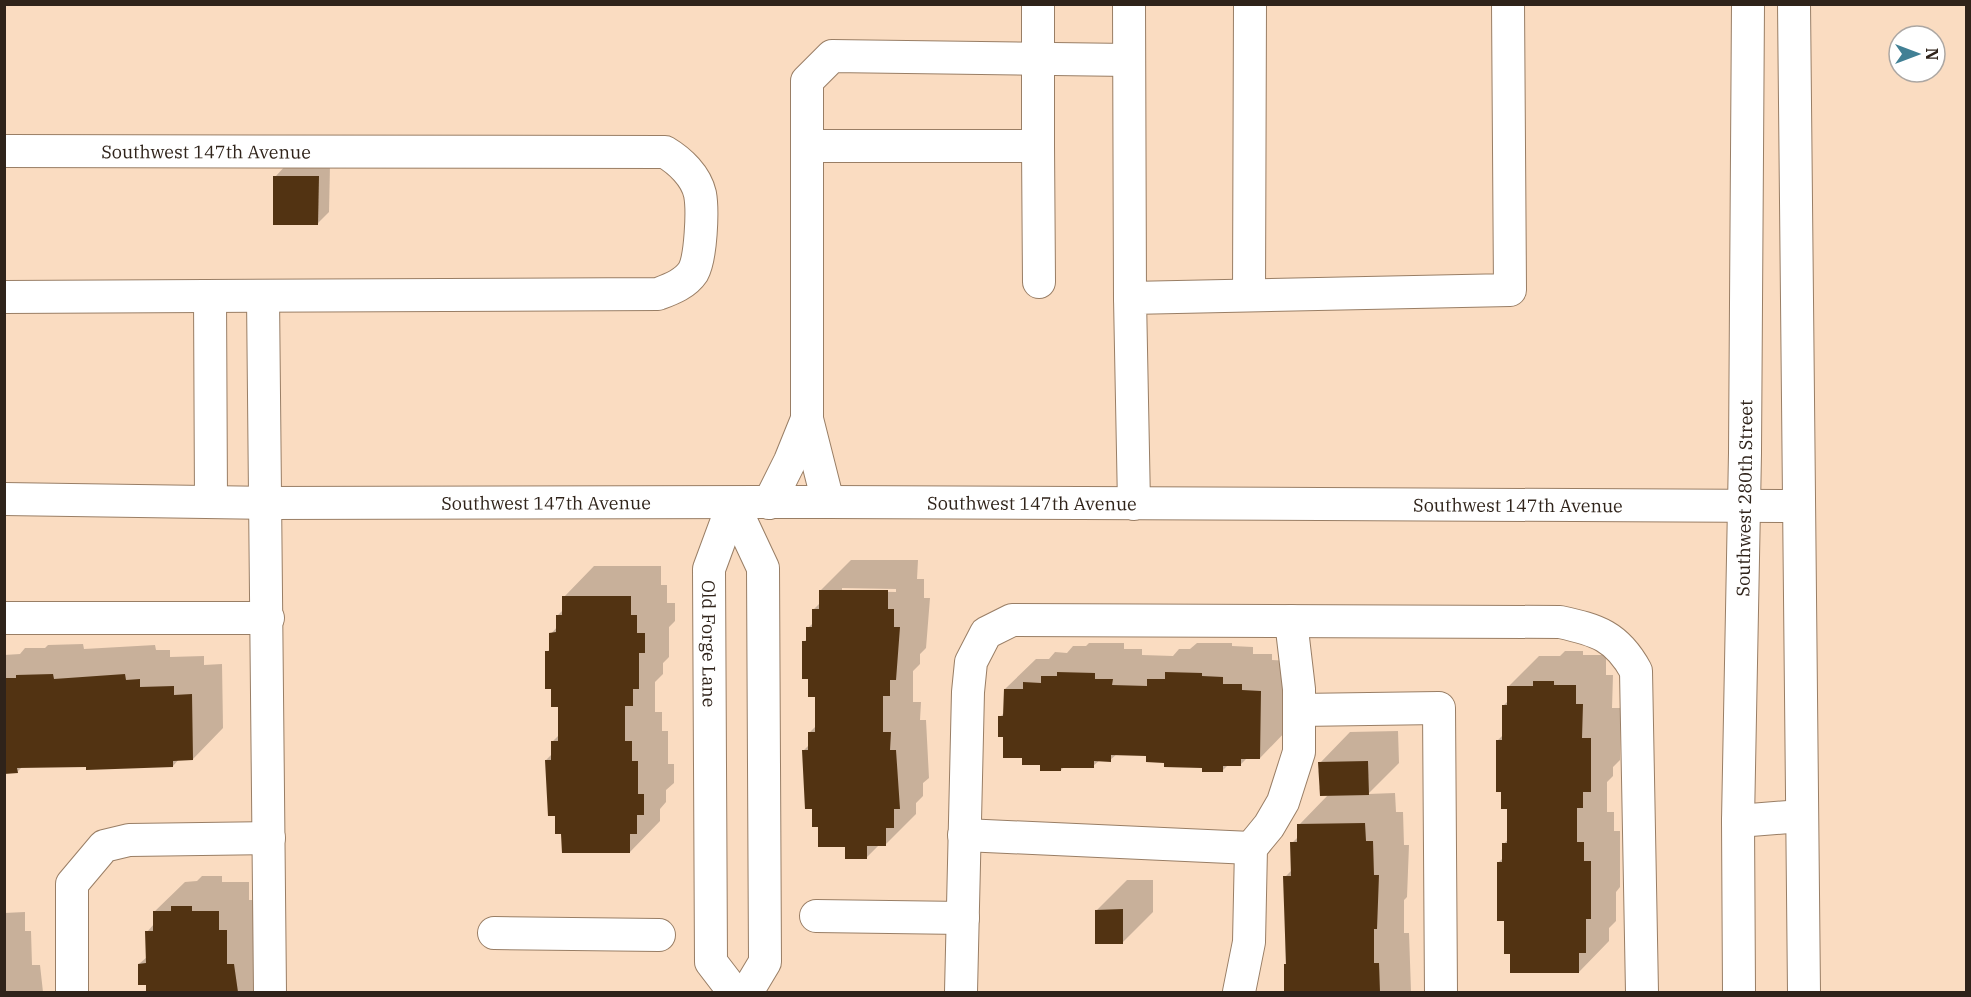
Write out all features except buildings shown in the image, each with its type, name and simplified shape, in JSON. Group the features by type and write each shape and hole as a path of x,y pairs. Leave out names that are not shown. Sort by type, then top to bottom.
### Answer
{"street":[{"path":"1038,4 1039,282"},
{"path":"1129,4 1134,504"},
{"path":"1250,4 1250,295"},
{"path":"1131,298 1510,290 1508,4"},
{"name":"Southwest 280th Street","path":"1739,993 1738,821 1748,4"},
{"path":"1794,4 1797,506 1804,993"},
{"path":"828,502 807,419 807,81 832,56 1129,60"},
{"path":"807,146 1038,146"},
{"name":"Southwest 147th Avenue","path":"4,151 665,152 682,163 700,193 700,242 693,271 680,285 658,294 4,297"},
{"path":"210,296 211,502"},
{"path":"263,296 270,993"},
{"path":"769,503 807,419"},
{"name":"Southwest 147th Avenue","path":"4,499 266,503 733,504 828,502 1797,506"},
{"path":"733,504 763,568 765,962 747,993"},
{"name":"Old Forge Lane","path":"733,504 710,569 710,593 711,962 734,993"},
{"path":"4,618 268,618"},
{"path":"961,993 968,692 971,662 986,633 1011,620 1560,622 1610,638 1626,653 1636,671 1642,993"},
{"path":"1239,993 1250,942 1251,848 1269,826 1283,802 1299,752 1299,710 1291,621"},
{"path":"1299,710 1439,708 1441,993"},
{"path":"1738,821 1801,816"},
{"path":"964,835 1251,848"},
{"path":"72,993 72,884 104,846 129,840 269,837"},
{"path":"816,916 963,918"},
{"path":"494,933 659,935"}]}
